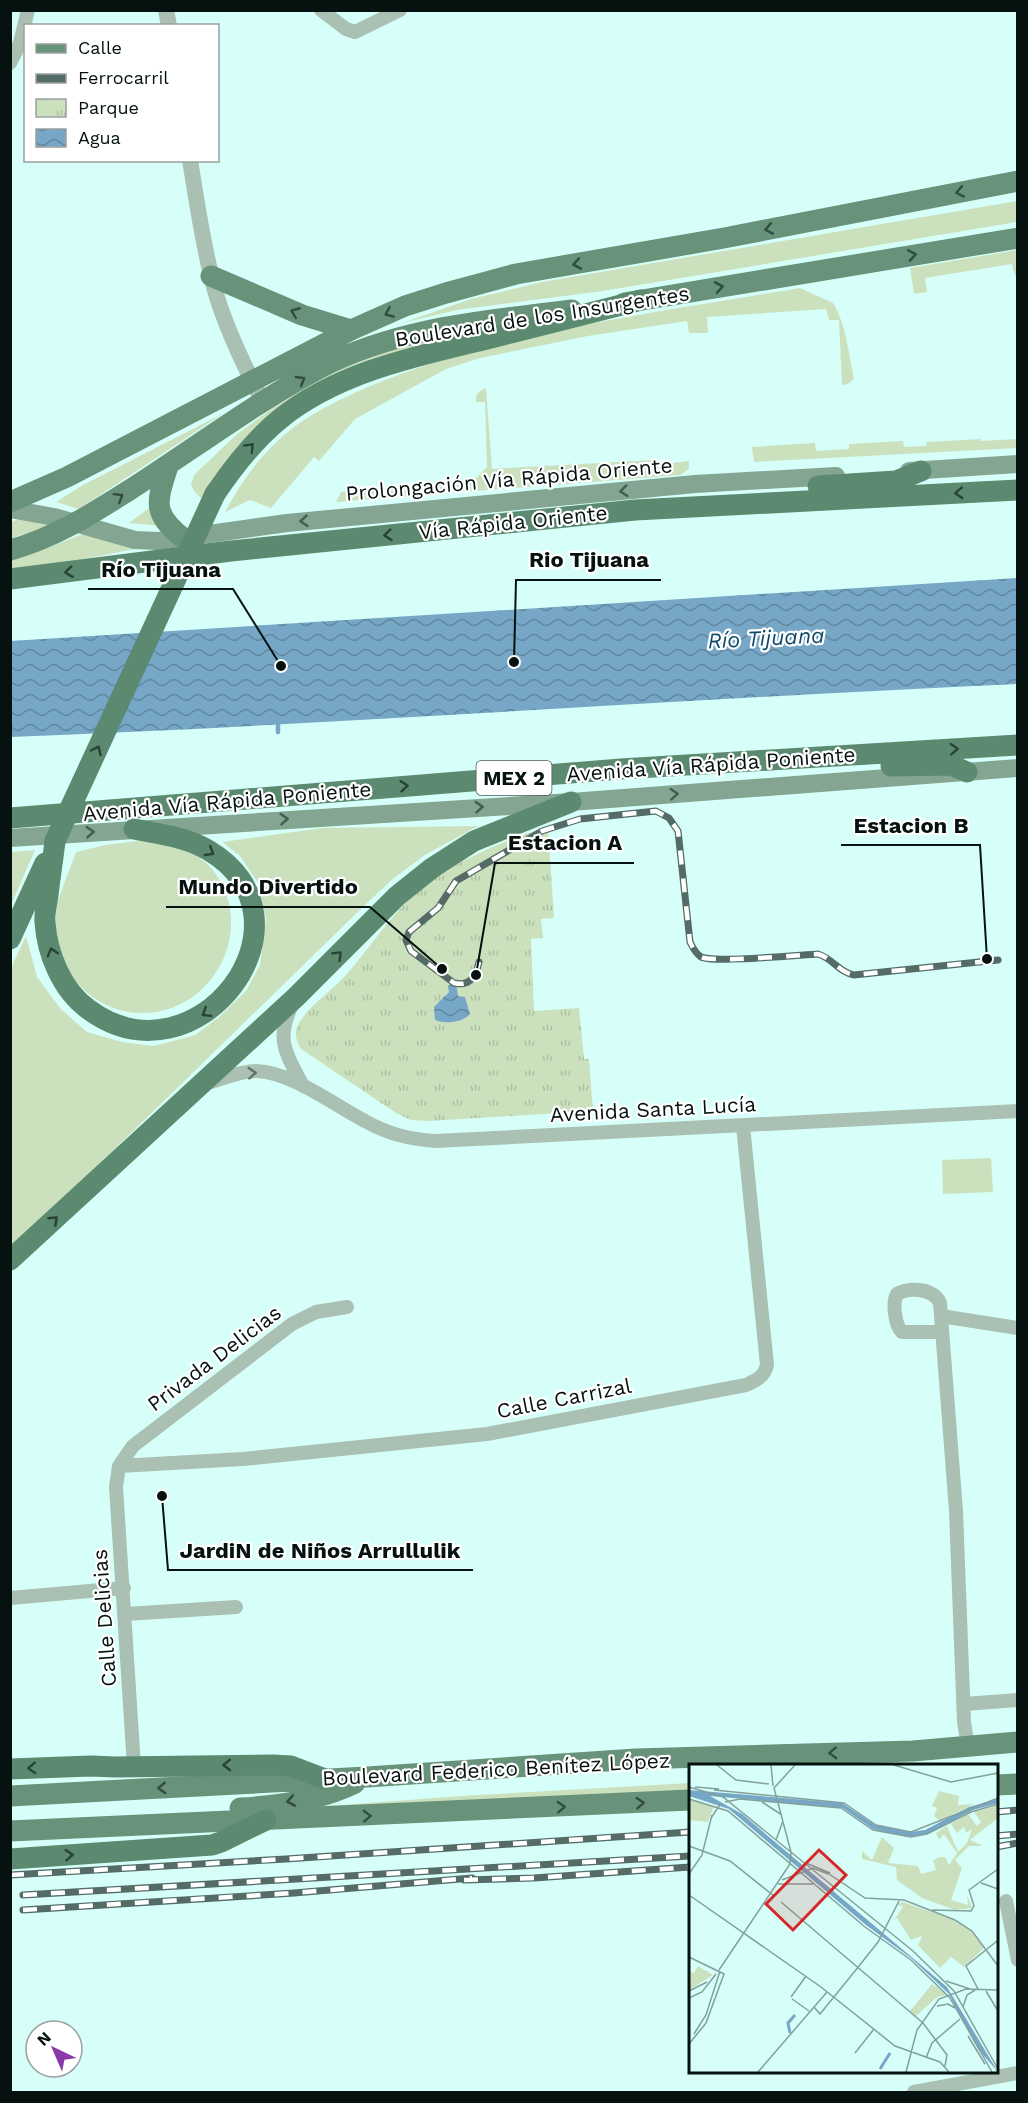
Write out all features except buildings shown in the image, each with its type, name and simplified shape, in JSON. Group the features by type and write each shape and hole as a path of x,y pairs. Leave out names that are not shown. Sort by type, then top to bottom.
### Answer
{"highway":[{"path":"10,939 215,494 235,465 281,418 309,399 338,384 383,367 641,300"},
{"path":"635,510 667,497 896,481 921,471"},
{"name":"Vía Rápida Oriente","path":"10,579 231,551 635,510 1017,490"},
{"name":"Avenida Vía Rápida Poniente","path":"10,818 609,770 1017,745"},
{"path":"763,760 776,767 951,765 967,772"},
{"path":"10,1260 296,997 397,896 432,868 474,841 570,802"},
{"path":"55,841 44,920 47,939 66,986 79,1002 107,1022 123,1027 156,1030 195,1019 214,1008 234,988 248,965 253,943 254,921 250,899 244,884 232,868 220,858 193,842 135,829"},
{"path":"10,1769 273,1765 291,1766 325,1779"},
{"path":"10,1859 212,1845 266,1820"}],"main road":[{"name":"Boulevard de los Insurgentes","path":"10,502 67,477 351,330 405,306 516,274 724,238 1017,181"},
{"name":"Boulevard de los Insurgentes","path":"10,550 46,538 76,524 263,402 322,368 374,344 452,326 641,300 1017,238"},
{"path":"212,276 302,315 351,330"},
{"name":"Prolongación Vía Rápida Oriente","path":"10,509 54,517 135,540 183,538 287,523 695,484 1017,464"},
{"path":"168,465 159,497 159,508 168,527 183,538"},
{"name":"Avenida Vía Rápida Poniente","path":"10,838 570,802 1017,768"},
{"name":"Boulevard Federico Benítez López","path":"10,1797 636,1759 946,1749 1017,1742"},
{"path":"877,1764 946,1749"},
{"path":"10,1818 254,1807 331,1793 367,1777"},
{"path":"998,1785 1017,1784"},
{"name":"Boulevard Federico Benítez López","path":"10,1831 689,1800"}],"street":[{"path":"321,10 346,29 356,32 400,10"},
{"path":"10,63 20,43 24,26"},
{"path":"190,162 204,245 222,312 263,402"},
{"path":"296,997 285,1020 282,1035 287,1054 303,1086"},
{"name":"Avenida Santa Lucía","path":"200,1085 255,1071 271,1073 303,1086 366,1122 409,1139 435,1141 1017,1112"},
{"name":"Calle Carrizal","path":"119,1466 243,1459 486,1434 746,1385 756,1380 765,1373 767,1365 743,1126"},
{"path":"941,1332 902,1332 897,1324 895,1299 897,1294 906,1291 931,1292 938,1299 941,1316 956,1511 964,1704 968,1747"},
{"name":"Privada Delicias","path":"119,1466 134,1446 292,1324 316,1312 347,1307"},
{"path":"941,1316 1017,1328"},
{"name":"Calle Delicias","path":"119,1466 116,1487 126,1614 134,1767"},
{"path":"10,1598 124,1588"},
{"path":"126,1614 236,1607"},
{"path":"964,1704 1017,1700"},
{"path":"1006,1901 1017,1960"},
{"path":"914,2092 1017,2073"}],"green space":[{"path":"1017,201 1017,222 603,291 457,310 402,323 471,299 542,282"},
{"path":"1017,250 1017,275 1015,276 1012,264 925,278 927,292 914,294 910,268"},
{"path":"800,288 833,303 837,311 854,379 848,384 842,385 839,320 829,320 826,309 707,317 708,333 689,333 687,321 588,336 480,358 446,369 355,419 319,461 314,457 271,508 250,500 225,512 240,486 258,462 289,431 327,406 383,381 459,355 555,331"},
{"path":"502,324 415,346 326,381 205,502 194,491 191,485 194,475 236,435 274,407 322,378 383,351"},
{"path":"486,388 492,469 653,460 654,465 689,461 689,469 680,475 336,502 341,492 475,479 487,467 485,402 476,402 478,393"},
{"path":"224,413 79,509 56,502 83,485"},
{"path":"981,439 981,441 1017,439 1017,448 754,462 752,447 815,443 816,451 849,449 849,444 903,441 904,447 926,446 927,442"},
{"path":"156,503 165,526 129,523"},
{"path":"19,519 60,521 11,538 11,522"},
{"path":"83,534 145,547 74,561 11,569 10,558 42,550"},
{"path":"478,826 425,855 394,878 11,1250 10,970 26,936 37,977 60,1008 87,1032 122,1042 154,1046 195,1035 218,1018 246,991 260,965 266,919 258,883 240,856 222,842 322,828"},
{"path":"548,827 554,918 541,919 543,938 531,939 534,1011 579,1008 584,1059 589,1059 593,1111 429,1121 411,1120 396,1113 301,1049 296,1033 300,1021 344,977 398,911 422,887 477,854"},
{"path":"161,838 196,855 213,870 219,879 229,904 231,924 228,944 222,962 211,979 198,993 182,1004 163,1011 128,1012 114,1008 88,994 69,972 56,942 57,910 76,852 105,845"},
{"path":"35,850 11,905 11,852"},
{"path":"991,1158 993,1192 943,1194 942,1160"},
{"path":"689,1783 689,1793 316,1807"}],"water":[{"path":"1017,578 1017,684 11,737 11,641"},
{"path":"453,982 456,984 458,996 465,997 470,1014 453,1022 435,1020 434,1007 449,992 448,986"}],"waterway":[{"path":"278,720 278,732"}],"railway":[{"path":"479,962 476,972 468,982 454,983 411,951 406,940 409,932 438,908 456,881 542,831 580,819 656,811 669,818 678,831 690,942 701,957 738,959 818,954 854,975 998,960"},
{"path":"998,1812 1018,1810"},
{"path":"10,1875 689,1832"},
{"path":"998,1836 1018,1834"},
{"path":"998,1847 1018,1843"},
{"path":"23,1895 689,1856"},
{"path":"464,1880 534,1878 689,1867"},
{"path":"23,1910 294,1893 472,1878"}],"place":[{"name":"Rio Tijuana","path":"514,662"},
{"name":"Río Tijuana","path":"281,666"},
{"name":"Estacion B","path":"987,959"},
{"name":"Mundo Divertido","path":"442,969"},
{"name":"Estacion A","path":"476,975"},
{"name":"JardiN de Niños Arrullulik","path":"162,1496"}]}
